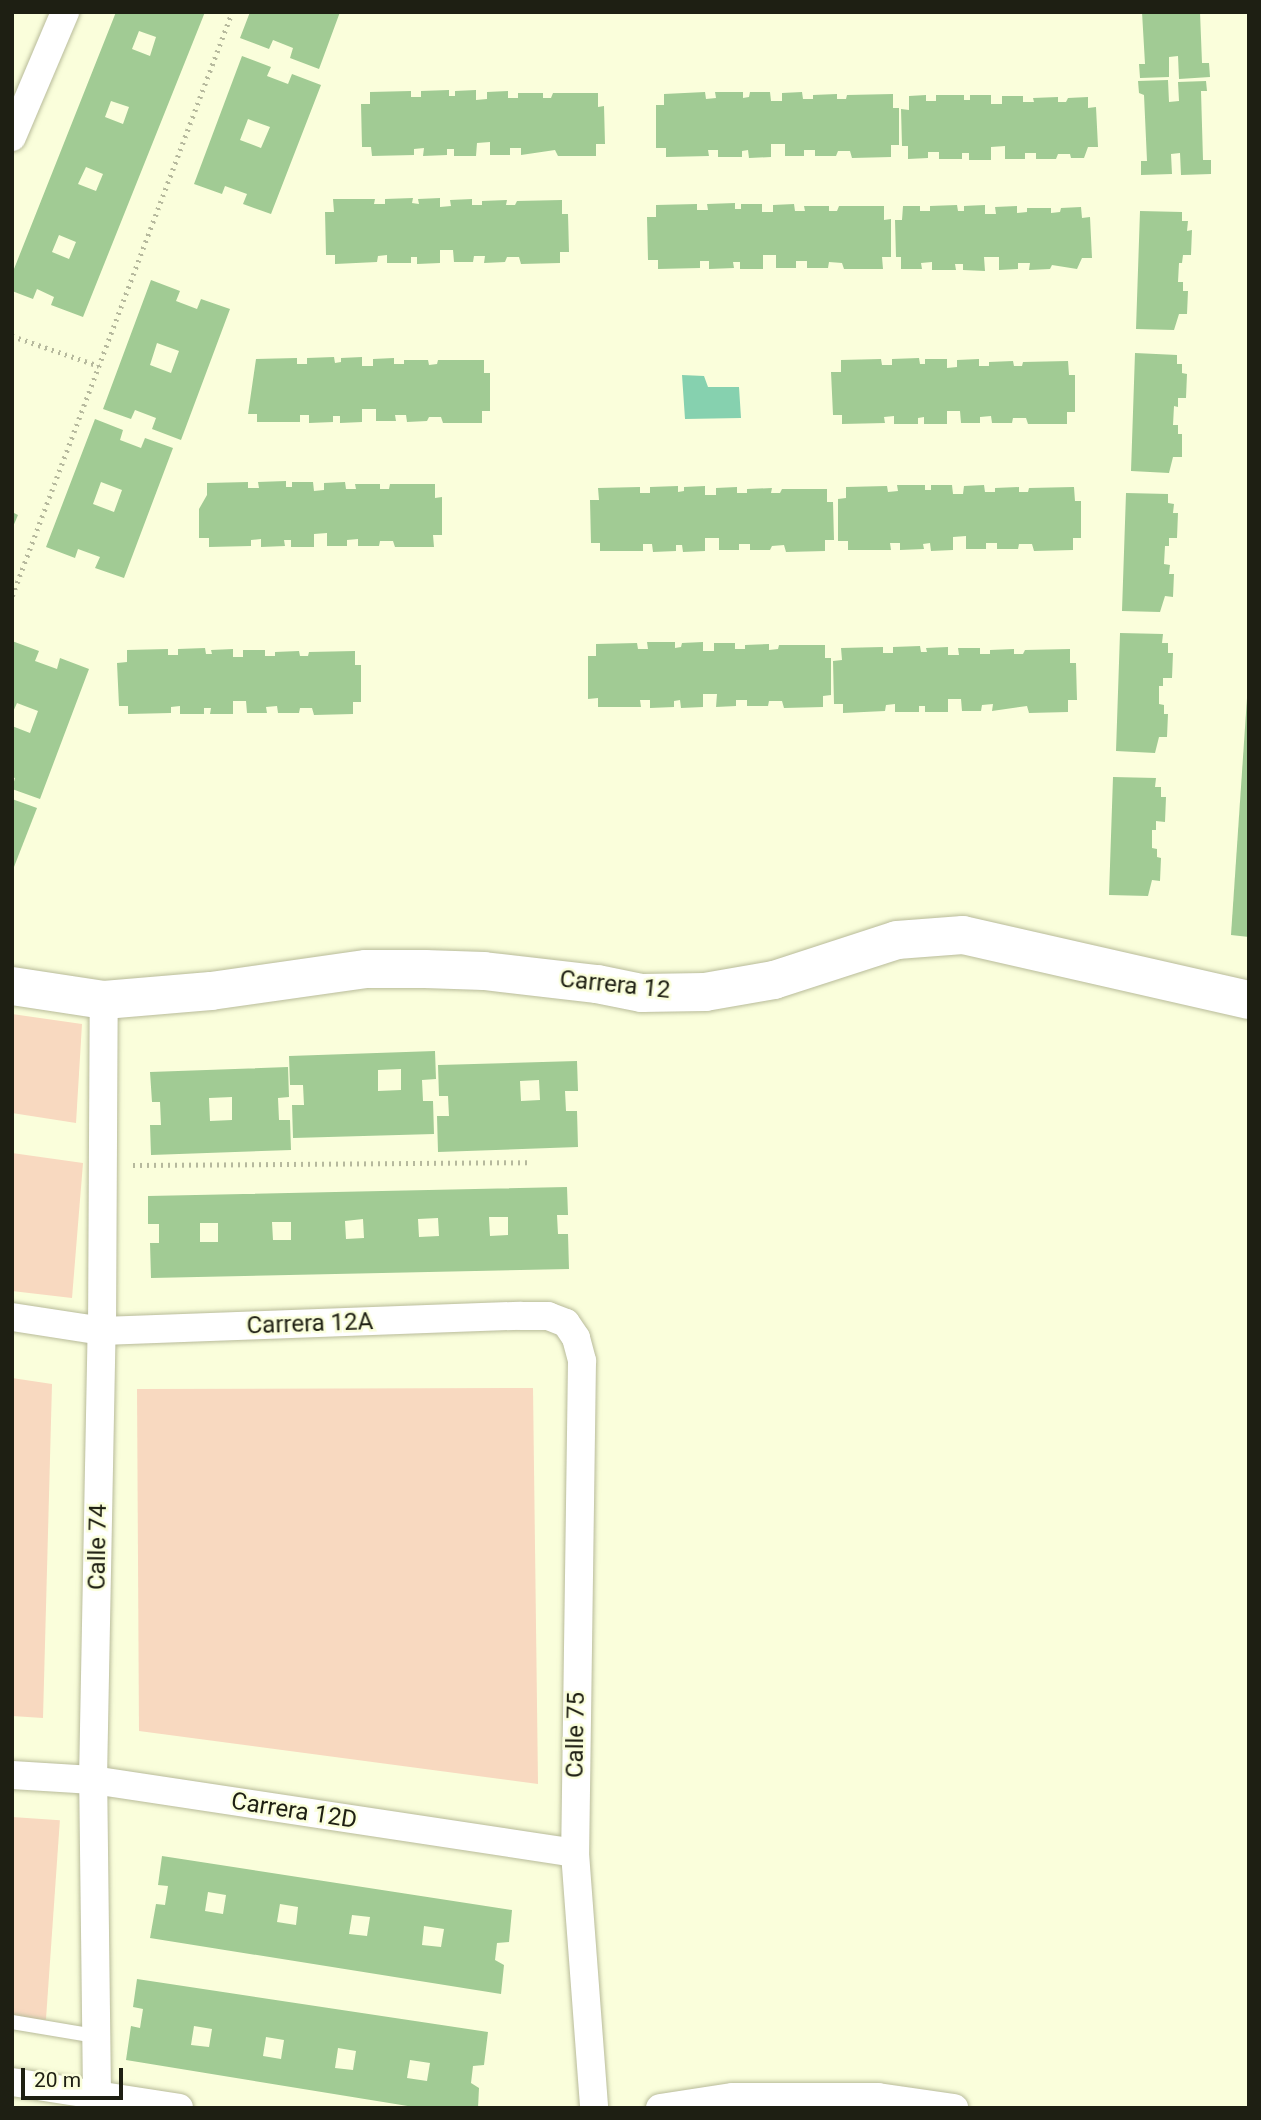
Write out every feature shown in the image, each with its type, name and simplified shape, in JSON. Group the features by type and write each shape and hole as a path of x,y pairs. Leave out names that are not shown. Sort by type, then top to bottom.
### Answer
{"main road":[{"name":"Carrera 12","path":"12,986 104,1000 211,991 366,969 484,971 597,984 642,993 705,992 774,980 897,940 964,935 1249,1000"}],"street":[{"path":"12,137 65,12"},
{"name":"Calle 74","path":"97,2095 93,1780 102,1331 104,1000"},
{"name":"Carrera 12A","path":"12,1317 102,1331 548,1317 566,1323 576,1338 582,1361"},
{"name":"Calle 75","path":"582,1361 575,1853 594,2108"},
{"name":"Carrera 12D","path":"12,1775 93,1780 575,1853"},
{"path":"12,2082 179,2108"},
{"path":"660,2108 733,2097 878,2097 954,2108"}],"lane":[{"path":"12,2022 96,2036"}],"path":[{"path":"12,596 232,12"},
{"path":"12,336 99,366"},
{"path":"102,1166 528,1162"}],"shaded area":[{"path":"682,375 704,376 708,387 739,387 741,418 685,419"},
{"path":"12,1014 82,1024 76,1123 12,1113"},
{"path":"12,1153 83,1163 72,1298 12,1291"},
{"path":"12,1378 52,1384 43,1718 12,1716"},
{"path":"533,1388 538,1784 139,1731 137,1389"},
{"path":"12,1817 60,1820 46,2020 12,2017"}],"building":[{"path":"116,12 205,12 83,317 51,305 54,297 37,289 33,299 12,291 12,274","holes":["139,31 156,37 150,56 132,49","111,101 129,107 123,124 105,117","86,167 103,174 96,191 78,184","59,235 76,242 69,259 52,252"]},
{"path":"250,12 340,12 319,69 290,58 293,48 273,40 269,49 240,38"},
{"path":"1142,12 1200,12 1202,63 1209,63 1210,77 1179,79 1178,56 1169,57 1169,77 1140,78 1139,64 1145,64"},
{"path":"242,56 271,67 267,76 288,84 292,74 321,85 271,214 243,204 247,194 225,186 222,194 194,184","holes":["248,119 270,127 261,148 240,140"]},
{"path":"1168,80 1169,102 1179,101 1178,82 1206,81 1207,91 1201,91 1203,160 1211,160 1211,174 1181,175 1180,153 1171,154 1172,174 1141,175 1141,161 1147,161 1144,95 1139,93 1138,81"},
{"path":"449,90 449,96 455,96 455,91 476,90 476,100 487,99 487,92 508,91 508,98 518,98 518,93 543,93 543,98 551,98 553,93 598,93 598,107 604,106 605,144 596,144 596,156 558,156 555,150 521,155 521,148 510,148 510,155 490,155 490,142 477,143 476,156 454,156 454,149 447,149 447,155 423,156 424,148 414,149 414,155 372,156 371,147 362,147 361,104 370,104 370,92 411,91 411,97 421,97 421,91"},
{"path":"705,92 706,99 716,98 715,92 743,92 743,98 749,97 750,92 770,92 771,101 782,101 782,93 802,92 803,99 813,99 813,95 837,94 837,99 846,99 847,95 893,94 893,108 899,108 899,145 891,145 891,157 852,158 850,151 838,151 836,156 815,156 815,150 804,150 804,156 785,156 785,144 771,144 771,157 749,158 748,150 742,151 742,157 718,157 718,150 708,150 709,156 666,157 666,148 656,148 656,105 664,105 664,94"},
{"path":"926,95 926,101 936,101 936,95 964,95 964,100 970,100 970,95 991,95 991,104 1002,104 1002,96 1023,96 1023,102 1034,102 1033,98 1058,97 1058,102 1066,102 1068,98 1088,97 1088,108 1096,107 1098,147 1088,147 1084,158 1058,154 1056,159 1036,159 1036,153 1025,153 1025,159 1005,159 1005,146 991,147 991,160 969,160 969,153 962,153 962,159 939,159 939,152 928,152 928,158 908,159 908,146 902,146 901,109 909,110 909,96"},
{"path":"413,198 412,203 419,204 418,199 440,198 440,207 451,206 450,200 472,199 472,205 482,205 482,201 507,200 506,205 515,205 517,201 562,200 562,214 568,214 569,252 560,252 560,263 521,264 519,257 507,257 505,262 484,263 485,256 474,256 473,262 454,262 453,250 440,250 440,263 417,264 417,257 411,257 411,263 387,263 387,255 378,256 377,262 335,264 335,255 326,255 325,212 334,212 333,199 375,199 374,204 385,204 385,199"},
{"path":"735,203 735,209 741,209 741,204 762,204 762,212 773,212 773,205 794,204 795,211 805,211 804,206 829,206 829,211 837,211 839,206 884,206 884,220 891,219 891,257 882,257 883,269 844,269 842,263 829,262 828,268 807,268 807,261 796,261 796,268 776,268 776,255 763,255 763,269 740,269 740,262 733,262 734,268 709,269 709,261 700,261 700,268 658,269 658,260 648,260 647,217 656,217 656,205 697,204 697,210 708,210 707,204"},
{"path":"957,205 958,211 964,211 964,206 985,205 985,214 996,214 995,207 1017,206 1017,213 1027,212 1027,208 1051,208 1051,213 1060,212 1061,208 1081,207 1082,218 1090,217 1092,258 1082,258 1077,269 1052,265 1050,269 1029,270 1030,263 1018,263 1018,269 999,270 999,257 984,257 985,271 963,270 963,264 955,264 956,270 932,270 932,262 921,263 922,269 901,269 901,257 896,257 895,220 902,220 903,206 920,206 920,211 930,211 930,206"},
{"path":"1140,211 1182,212 1182,221 1188,221 1187,231 1192,230 1191,255 1183,255 1182,263 1179,263 1178,282 1183,282 1183,291 1188,291 1187,314 1179,314 1174,330 1136,329"},
{"path":"151,280 180,291 176,301 197,309 201,299 230,309 181,440 152,429 156,418 135,410 131,419 103,409","holes":["157,343 179,351 171,373 150,365"]},
{"path":"1135,353 1177,355 1177,364 1182,364 1182,373 1187,374 1186,398 1178,398 1178,407 1174,406 1173,425 1178,425 1178,434 1182,434 1182,457 1173,457 1169,473 1131,471"},
{"path":"334,357 335,363 341,362 341,358 362,357 362,366 373,366 373,359 394,358 394,364 404,364 404,360 428,360 429,365 437,364 438,360 484,360 484,373 490,373 490,411 482,411 482,423 443,423 441,417 407,422 406,415 395,415 396,421 376,421 376,409 362,409 362,422 340,423 340,416 333,416 333,422 309,423 309,415 300,415 300,422 257,422 257,414 248,414 256,359 297,358 297,364 307,364 307,358"},
{"path":"919,358 920,364 925,364 925,359 947,359 947,368 957,367 957,360 979,359 979,366 989,366 989,362 1013,361 1014,366 1022,366 1023,362 1068,361 1069,375 1075,375 1075,412 1067,412 1067,424 1028,424 1026,418 1013,418 1012,423 992,423 991,416 980,417 980,423 961,423 960,411 947,411 947,424 924,424 924,417 918,418 918,424 894,424 894,416 884,417 885,423 842,424 842,415 833,415 831,372 841,372 841,360 881,359 882,365 892,365 892,359"},
{"path":"95,419 123,430 120,440 141,448 145,438 173,448 124,578 95,568 100,557 78,549 75,558 46,547","holes":["101,482 122,490 114,512 93,504"]},
{"path":"286,481 286,487 292,487 292,482 313,482 314,491 324,490 324,483 345,482 346,489 356,489 355,484 380,484 380,489 389,489 390,484 435,484 435,498 442,497 442,535 433,535 434,547 395,547 393,541 380,541 379,546 358,546 358,539 347,540 347,546 327,546 327,533 314,534 314,547 291,547 291,540 284,540 285,546 261,547 261,539 251,540 251,546 209,547 209,538 199,538 199,509 207,495 207,483 248,482 248,488 259,488 258,482"},
{"path":"897,485 925,485 925,490 931,490 931,485 952,485 953,494 963,494 964,486 984,485 985,492 995,492 995,488 1019,487 1019,492 1028,492 1029,488 1074,487 1075,501 1081,501 1081,538 1073,538 1073,550 1034,551 1032,544 1019,544 1018,549 997,549 997,543 986,543 986,549 966,549 966,536 953,537 953,550 931,551 930,543 923,544 924,549 900,550 900,543 890,543 891,550 848,550 848,541 838,541 838,499 846,498 846,487 887,486 888,492 898,491"},
{"path":"678,486 678,492 684,491 684,487 705,486 705,495 716,495 716,488 737,487 737,493 747,493 747,489 772,488 771,493 780,493 782,489 827,489 827,502 833,502 834,540 825,540 825,551 786,552 784,545 772,546 770,550 750,550 750,544 739,544 739,550 719,550 719,538 705,538 705,551 683,552 682,545 676,545 676,551 653,552 652,544 643,544 643,551 600,551 600,543 591,543 590,500 599,500 598,488 640,487 640,493 650,493 650,487"},
{"path":"1126,493 1168,494 1168,503 1174,504 1173,513 1178,513 1177,538 1169,538 1169,546 1165,546 1164,564 1170,565 1169,574 1174,574 1173,597 1165,596 1160,612 1122,611"},
{"path":"12,512 18,515 12,529"},
{"path":"1120,633 1163,634 1162,643 1168,643 1168,653 1173,653 1172,678 1163,678 1163,686 1159,686 1159,704 1164,705 1164,714 1168,714 1167,737 1159,737 1155,753 1116,751"},
{"path":"12,641 39,651 35,661 57,669 60,658 89,669 40,799 12,789 15,778 12,777 12,726 30,733 38,711 17,703 12,714"},
{"path":"647,642 675,642 675,648 681,647 682,643 703,642 703,651 714,651 714,643 735,643 735,649 745,649 745,645 769,644 769,650 778,649 779,645 825,645 825,658 831,658 831,695 823,696 823,707 784,708 782,701 769,701 768,706 747,706 747,700 736,700 736,706 716,707 717,694 703,694 703,707 681,708 680,700 674,701 674,707 650,708 650,700 640,700 641,707 598,707 598,698 588,699 588,656 596,656 596,644 637,643 638,649 648,649"},
{"path":"920,646 921,652 927,652 926,648 948,647 948,655 959,655 958,648 980,648 980,654 990,654 990,650 1014,649 1014,654 1023,654 1025,650 1070,649 1070,663 1076,663 1077,700 1068,700 1068,712 1029,713 1027,706 992,711 993,704 982,705 981,711 962,711 961,699 948,699 948,712 925,712 925,706 919,706 919,712 895,712 895,704 886,705 885,711 843,713 843,704 834,704 833,661 842,660 841,648 883,647 883,653 893,653 893,647"},
{"path":"205,648 206,654 212,654 211,650 233,649 233,657 243,657 243,650 265,650 265,656 275,656 275,652 299,651 300,656 308,656 309,652 355,651 355,665 361,665 361,702 353,702 353,714 314,715 312,708 300,708 299,713 278,713 277,706 266,707 267,713 247,713 246,701 233,701 233,714 210,714 211,708 204,708 204,714 180,714 180,706 171,707 171,713 128,714 128,706 119,706 117,663 127,662 127,650 168,649 168,655 178,655 178,649"},
{"path":"1249,698 1249,937 1231,935"},
{"path":"1113,777 1156,778 1155,787 1161,787 1161,797 1166,797 1165,822 1156,821 1156,830 1152,830 1152,848 1157,849 1157,857 1161,858 1160,881 1152,880 1148,896 1109,895"},
{"path":"12,799 37,808 12,872"},
{"path":"435,1051 436,1079 422,1080 423,1101 433,1101 434,1134 293,1138 292,1105 304,1105 303,1085 290,1085 289,1056","holes":["401,1069 401,1090 378,1091 378,1070"]},
{"path":"577,1061 578,1091 565,1091 566,1111 577,1111 578,1147 438,1152 437,1116 449,1116 448,1096 439,1096 438,1065","holes":["539,1080 540,1100 521,1101 520,1081"]},
{"path":"288,1067 289,1097 278,1098 279,1120 290,1120 291,1150 151,1155 150,1125 161,1125 160,1102 152,1102 150,1072","holes":["232,1097 232,1120 210,1121 209,1098"]},
{"path":"567,1187 568,1215 557,1215 558,1234 568,1234 569,1269 151,1278 150,1243 159,1243 159,1224 148,1224 148,1196","holes":["489,1217 508,1217 508,1235 490,1236","438,1218 439,1236 419,1237 418,1219","363,1219 364,1238 346,1239 345,1221","272,1222 291,1222 291,1240 273,1240","200,1223 218,1223 218,1242 200,1242"]},
{"path":"162,1856 512,1910 509,1942 497,1943 495,1960 504,1965 501,1994 150,1938 156,1904 165,1905 168,1886 158,1885","holes":["208,1892 226,1895 223,1914 205,1911","280,1904 298,1907 296,1925 277,1922","352,1915 370,1917 367,1936 349,1934","424,1926 444,1929 441,1947 422,1945"]},
{"path":"137,1979 488,2032 484,2065 473,2066 471,2083 479,2088 478,2108 420,2108 126,2060 131,2026 140,2028 143,2009 133,2007","holes":["194,2026 212,2029 209,2047 191,2045","266,2037 284,2040 281,2059 263,2056","338,2048 356,2051 353,2070 335,2068","410,2060 430,2063 427,2081 407,2078"]}]}
